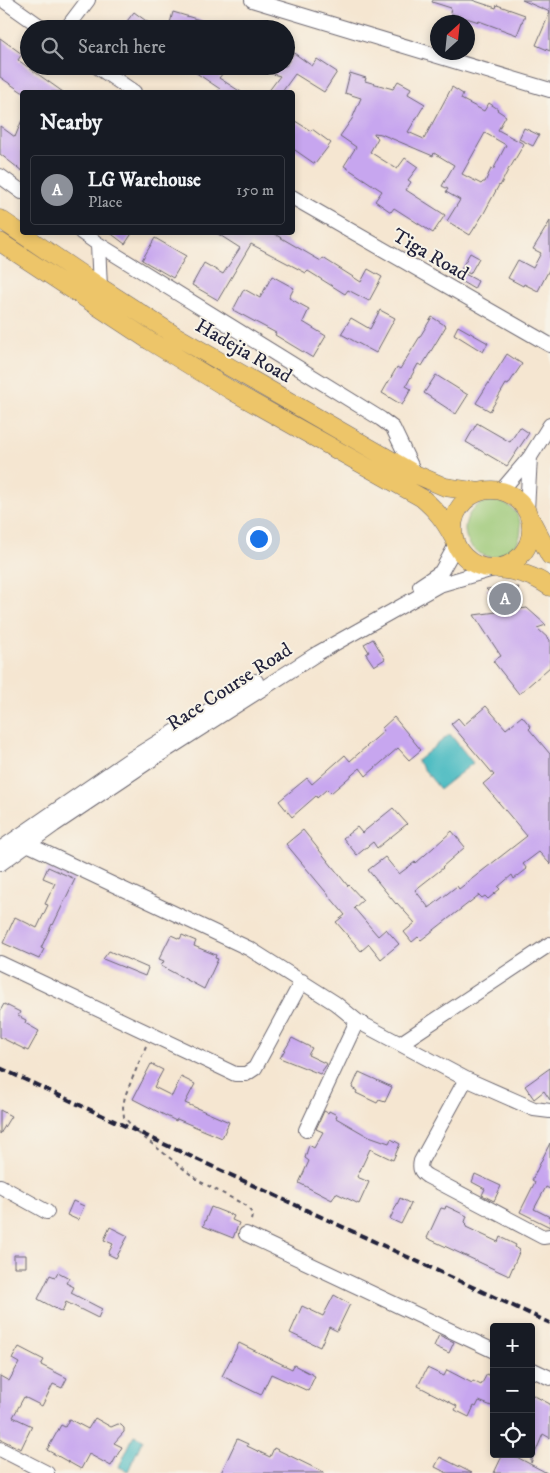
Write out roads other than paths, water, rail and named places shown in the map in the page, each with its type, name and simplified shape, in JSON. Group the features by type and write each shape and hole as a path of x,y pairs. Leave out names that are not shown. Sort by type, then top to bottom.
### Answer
{"main road":[{"name":"Hadejia Road","path":"0,220 20,233"},
{"name":"Hadejia Road","path":"22,235 100,287 211,356 415,474 445,487 479,492"},
{"name":"Hadejia Road","path":"0,242 150,341 232,391 422,498 444,520 455,541"},
{"path":"550,556 529,515 520,501 512,495 501,491 479,492 467,499 458,510 453,523 455,541 464,556 472,563 482,568 520,572 538,579 550,587"},
{"path":"496,569 511,564 525,551 532,533 529,515"}],"street":[{"path":"3,0 31,20"},
{"path":"73,20 88,0"},
{"path":"252,0 550,90"},
{"path":"109,75 131,90"},
{"path":"0,176 20,191"},
{"name":"Tiga Road","path":"295,199 550,344"},
{"path":"85,235 382,419 393,428 415,474"},
{"path":"98,244 100,287"},
{"path":"501,491 530,457 550,425"},
{"path":"529,515 530,457"},
{"name":"Race Course Road","path":"0,849 150,746 441,572 455,541"},
{"name":"Race Course Road","path":"0,864 148,762 348,635 438,586 496,569"},
{"path":"27,844 250,948 335,1003 357,1021 466,1079 534,1109 550,1111"},
{"path":"401,1043 550,944"},
{"path":"0,963 235,1074 246,1074 255,1068 302,981"},
{"path":"306,1130 357,1021"},
{"path":"466,1079 421,1161 419,1167 421,1172 543,1237 550,1236"},
{"path":"0,1186 48,1212"},
{"path":"246,1234 490,1350"},
{"path":"535,1371 550,1378"},
{"path":"0,1449 47,1473"}],"water":[{"path":"450,734 473,763 440,789 417,761"},
{"path":"134,1435 143,1439 128,1471 119,1467"}],"railway":[{"path":"0,1068 550,1323"}],"place":[{"name":"LG Warehouse","path":"505,599"}]}
